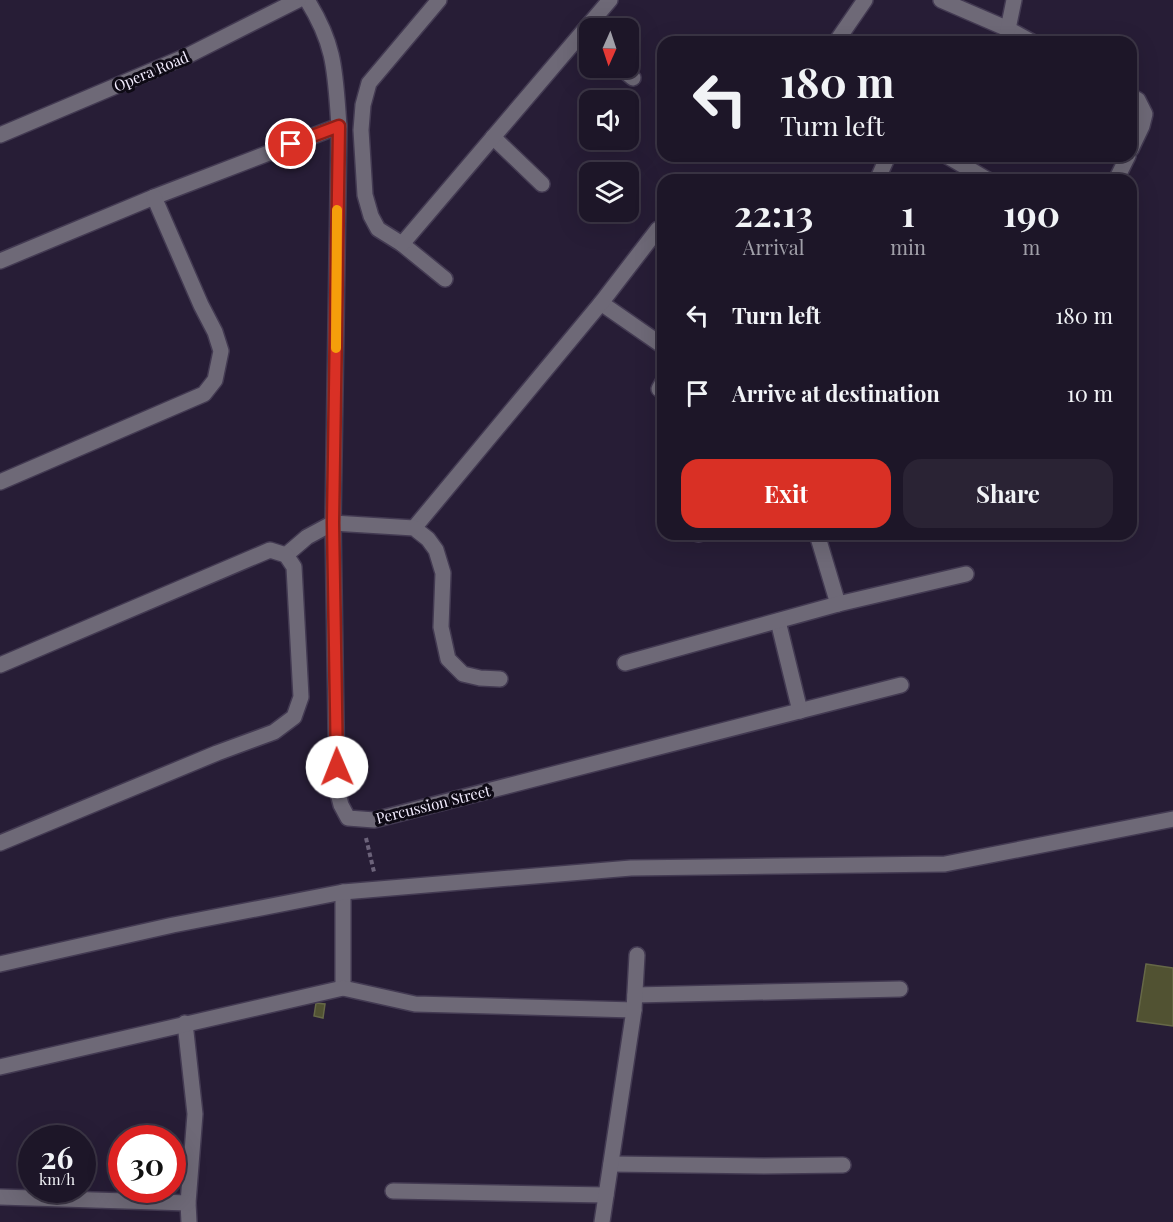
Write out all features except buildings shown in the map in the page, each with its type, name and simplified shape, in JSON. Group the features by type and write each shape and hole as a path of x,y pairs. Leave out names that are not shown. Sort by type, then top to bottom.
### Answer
{"street":[{"name":"Opera Road","path":"0,135 189,55 297,0"},
{"name":"Percussion Street","path":"307,0 320,20 329,43 335,69 339,126 333,523 337,789 341,805 348,818 361,820 386,817 901,685"},
{"path":"439,0 369,83 363,105 361,130 365,195 371,216 378,228 402,244 445,279"},
{"path":"598,18 610,0"},
{"path":"840,36 865,0"},
{"path":"941,0 1021,36"},
{"path":"1008,29 1014,0"},
{"path":"402,244 493,137 579,44"},
{"path":"1137,99 1145,114 1137,136"},
{"path":"0,261 154,197 339,126"},
{"path":"493,137 542,184"},
{"path":"956,162 978,174"},
{"path":"0,482 204,394 215,380 221,351 215,332 154,197"},
{"path":"414,528 601,303 657,230"},
{"path":"601,303 657,342"},
{"path":"286,555 307,537 333,523 414,528 428,539 436,550 443,573 441,627 448,659 463,674 500,680"},
{"path":"819,540 838,604"},
{"path":"0,665 270,550 286,555 294,567 301,697 294,717 274,732 217,753 0,843"},
{"path":"625,663 838,604 966,574"},
{"path":"778,621 800,711"},
{"path":"0,964 173,925 343,892 631,868 945,864 1173,819"},
{"path":"343,892 344,988"},
{"path":"602,1222 634,1002 638,955"},
{"path":"0,1067 344,988 415,1004 634,1002 900,989"},
{"path":"185,1023 195,1114 188,1203 189,1222"},
{"path":"611,1164 843,1165"},
{"path":"393,1191 606,1195"},
{"path":"0,1197 188,1203"}],"path":[{"path":"361,820 379,890"}],"slow traffic":[{"path":"336,348 337,210"}],"route":[{"path":"291,144 339,126 333,523 337,767"}]}
